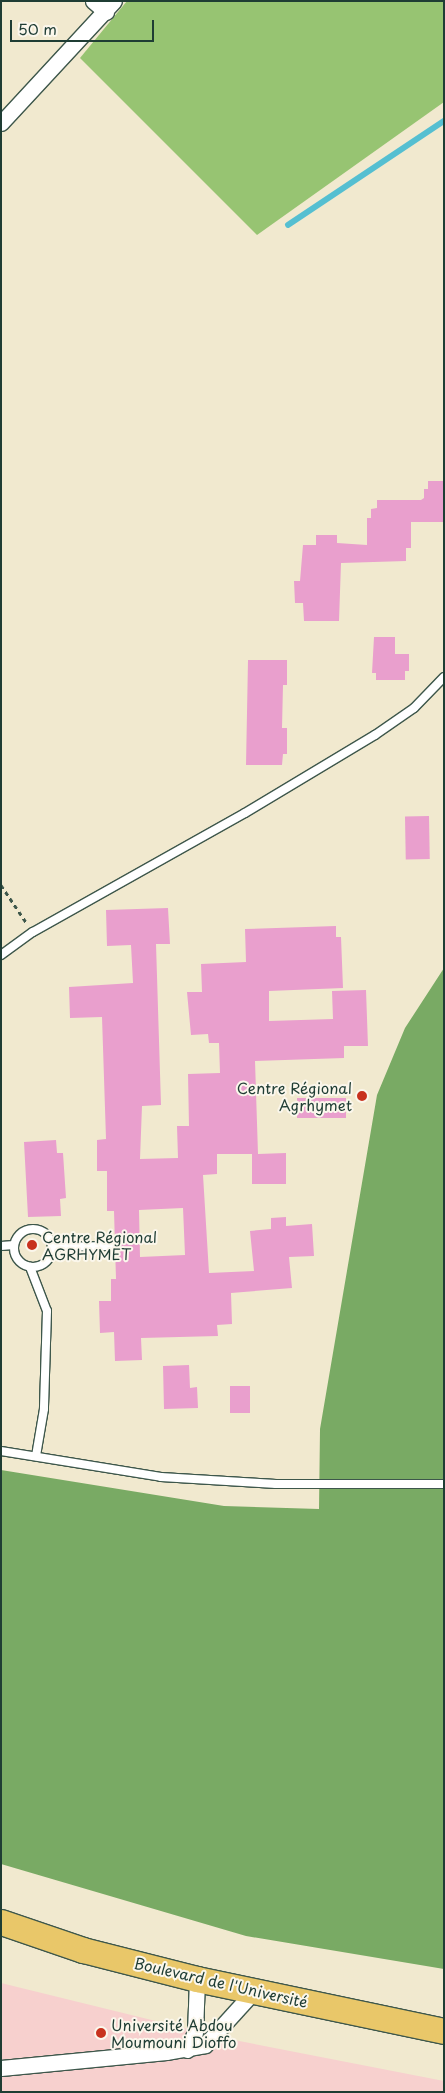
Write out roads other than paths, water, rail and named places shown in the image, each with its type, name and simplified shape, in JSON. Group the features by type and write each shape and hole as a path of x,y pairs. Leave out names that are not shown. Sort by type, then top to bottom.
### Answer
{"main road":[{"name":"Boulevard de l'Université","path":"1,1922 83,1950 197,1979 444,2031"}],"street":[{"path":"1,124 110,7 93,1"},
{"path":"187,2050 195,2032 197,1979"},
{"path":"1,2068 187,2050 204,2045 254,1991"}],"lane":[{"path":"1,955 33,932 245,813 375,735 414,708 444,677"},
{"path":"32,1228 47,1235 52,1247 49,1259 43,1265 30,1267 19,1261 14,1245 23,1231 32,1228"},
{"path":"1,1246 14,1245"},
{"path":"52,1247 110,1246"},
{"path":"30,1267 47,1311 44,1409 36,1456"},
{"path":"1,1451 161,1477 276,1484 444,1484"}],"waterway":[{"path":"288,225 444,121"}],"place":[{"name":"Centre Régional Agrhymet","path":"362,1096"},
{"name":"Centre Régional AGRHYMET","path":"32,1245"},
{"name":"Université Abdou Moumouni Dioffo","path":"101,2033"}]}
